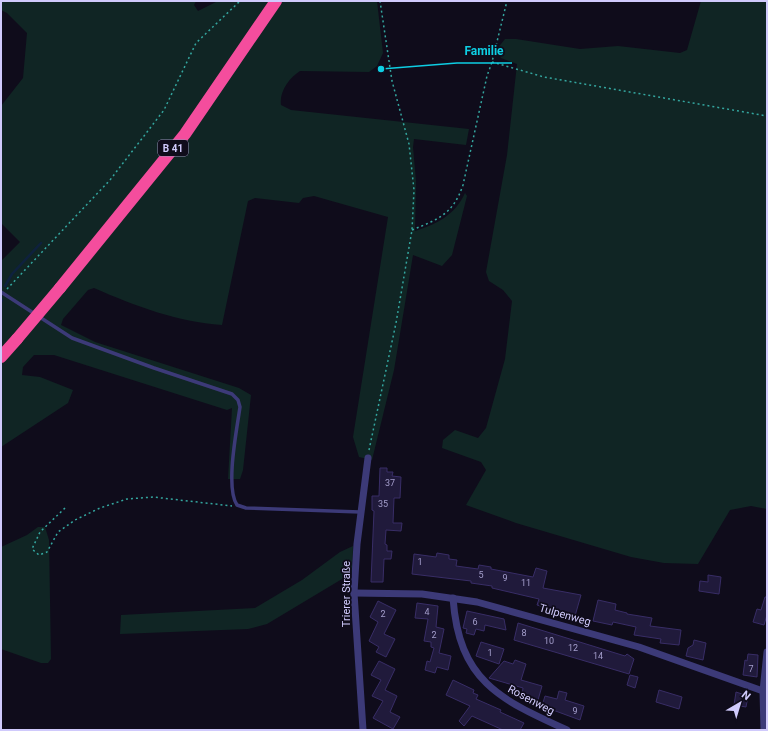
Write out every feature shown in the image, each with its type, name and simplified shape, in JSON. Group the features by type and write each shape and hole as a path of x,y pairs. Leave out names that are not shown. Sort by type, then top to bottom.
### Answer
{"highway":[{"name":"B 41","path":"1,357 60,288 185,134 276,1"}],"street":[{"name":"Trierer Straße","path":"363,730 354,593 360,512 368,458"},
{"name":"Tulpenweg","path":"354,593 422,594 477,602 639,647 763,691"},
{"name":"Rosenweg","path":"453,598 457,632 464,651 473,669 485,683 511,703 567,730"},
{"path":"764,730 763,691 767,652"}],"lane":[{"path":"2,292 72,338 154,368 232,394 238,400 240,407 232,483 234,500 238,505 246,508 360,512"}],"path":[{"path":"2,292 110,180 164,110 196,43 240,1"},
{"path":"368,458 388,366 412,230 413,169 409,144 392,81 380,1"},
{"path":"412,230 444,215 458,199 463,185 486,76 492,62 507,1"},
{"path":"492,62 544,77 767,116"},
{"path":"66,508 40,532 32,549 39,555 47,552 58,532 75,520 100,508 128,499 153,497 226,506 238,505"}],"green space":[{"path":"1,1 196,1 194,5 198,11 218,1 377,1 383,53 377,66 369,72 300,71 292,77 283,90 281,100 281,105 291,110 469,129 466,145 414,139 413,147 416,181 415,231 444,218 451,213 461,201 465,193 467,196 452,255 442,266 413,255 394,370 372,460 359,457 353,437 388,217 314,196 303,198 299,203 255,198 248,201 222,325 173,317 125,301 94,288 88,290 63,319 61,325 95,342 239,388 251,395 243,470 240,479 228,479 232,408 227,410 54,355 34,355 23,367 22,375 40,377 73,390 68,403 1,447 1,261 20,242 1,223 1,106 23,78 27,33 7,13 1,10"},
{"path":"701,1 767,1 767,509 751,506 730,510 698,564 664,563 631,557 516,523 466,505 486,470 481,462 442,448 443,440 455,430 478,438 486,428 505,359 512,301 503,290 489,281 486,272 507,155 517,64 501,58 497,49 505,39 516,39 580,49 618,46 680,53 687,50"},
{"path":"38,527 45,527 49,540 51,659 48,663 41,663 1,649 1,547 27,535"},
{"path":"353,546 352,573 267,624 248,629 120,634 121,615 255,608 302,580 340,552"}],"building":[{"path":"380,468 387,468 387,472 393,472 392,476 401,477 400,498 394,498 393,523 402,523 401,531 386,530 385,544 387,545 387,551 392,551 391,559 384,559 383,582 371,582 374,511 372,510 372,496 379,496"},
{"path":"437,553 449,555 449,559 457,560 456,566 478,569 479,565 491,567 491,569 533,577 536,568 547,571 543,588 581,595 575,616 537,605 539,599 492,588 492,586 471,583 471,581 412,574 414,554 436,557"},
{"path":"708,575 721,577 719,594 699,591 700,581 708,582"},
{"path":"765,597 767,597 767,615 764,625 753,622 757,609 761,610"},
{"path":"598,600 616,604 615,610 627,614 652,618 650,626 681,630 679,645 660,643 661,639 634,635 636,627 613,622 612,625 593,621"},
{"path":"378,601 396,610 384,634 395,639 386,657 376,652 379,647 369,641 378,622 370,617"},
{"path":"417,603 438,606 436,627 444,629 439,653 451,656 448,670 437,667 435,673 425,670 427,661 430,662 434,648 431,647 431,642 424,641 428,619 415,618"},
{"path":"467,611 504,619 506,630 485,625 484,631 476,629 474,635 466,633 467,629 463,628"},
{"path":"518,623 625,656 627,654 634,659 629,674 514,640"},
{"path":"694,640 706,643 703,660 686,656 688,648 693,645"},
{"path":"481,642 504,649 499,664 476,656"},
{"path":"748,654 758,655 757,677 743,675 745,660 747,661"},
{"path":"515,660 526,664 521,680 542,686 538,700 522,695 523,688 489,678 504,661 513,664"},
{"path":"379,661 395,669 385,690 397,696 390,712 400,717 393,729 373,718 383,701 372,696 381,680 371,675"},
{"path":"630,675 638,677 635,688 627,685"},
{"path":"453,680 474,690 473,693 478,695 476,699 501,710 500,712 524,723 520,730 503,730 472,716 464,726 459,721 470,706 446,695"},
{"path":"659,690 682,697 679,709 656,702"},
{"path":"559,691 567,693 565,700 584,706 580,720 542,706 545,696 557,699"},
{"path":"736,692 748,696 746,707 734,705"}],"waterway":[{"path":"5,286 12,274 41,243"}],"place":[{"name":"Familie","path":"381,69"}]}
